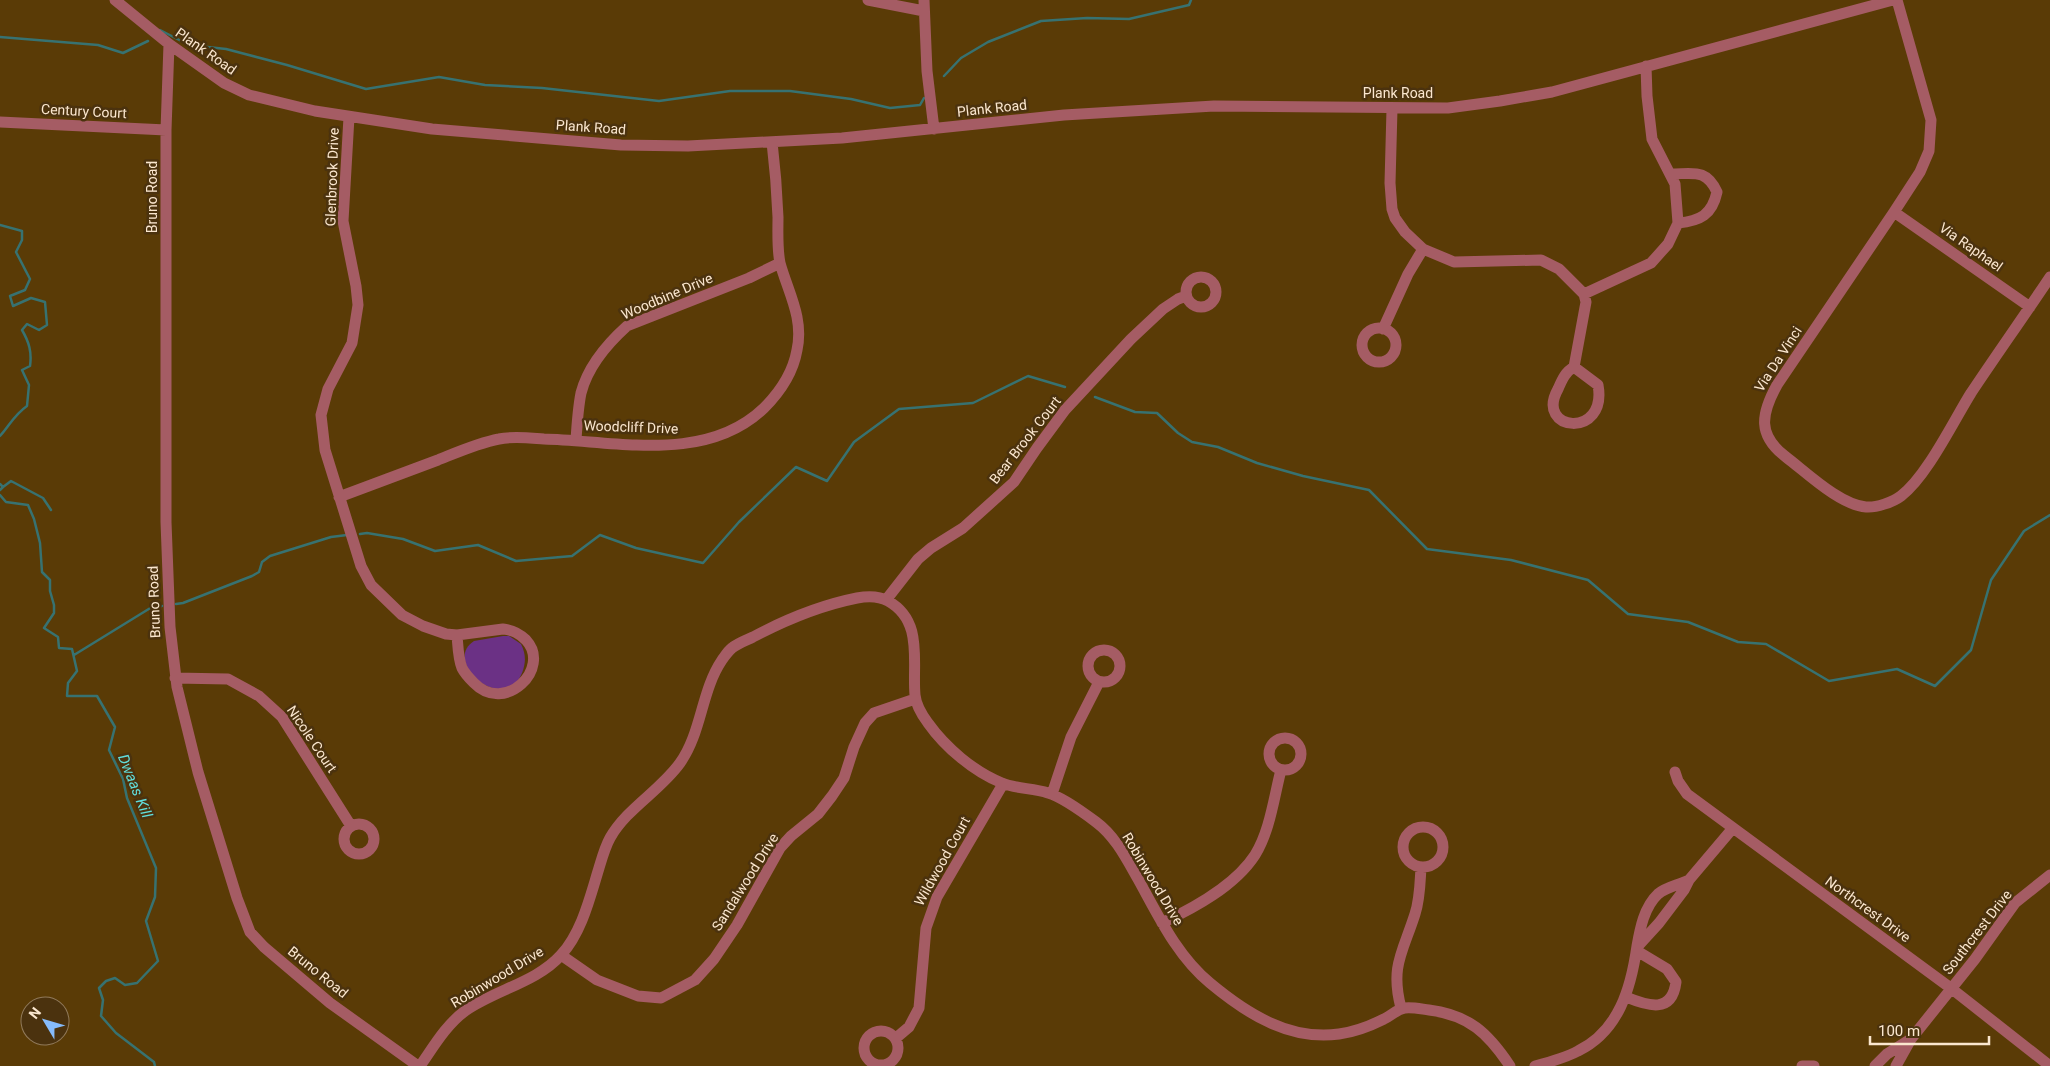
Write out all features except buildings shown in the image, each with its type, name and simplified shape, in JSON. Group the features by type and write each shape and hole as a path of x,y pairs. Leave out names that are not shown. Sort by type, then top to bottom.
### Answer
{"street":[{"name":"Plank Road","path":"115,0 169,44 224,82 249,95 350,117 432,129 621,145 688,146 772,142 934,129 1064,115 1214,106 1448,108 1552,92 1895,0"},
{"path":"868,0 924,5 927,71 934,129"},
{"name":"Via Da Vinci","path":"1895,0 1931,120 1932,132 1929,151 1920,172 1777,385 1767,403 1764,417 1768,436 1775,449 1832,493 1850,503 1866,507 1901,497 1911,487 2050,278"},
{"name":"Bruno Road","path":"169,44 166,130 166,522 170,627 175,678 198,772 237,898 250,932 264,947 330,1004 419,1066"},
{"path":"1584,294 1651,263 1668,244 1678,223 1676,184 1652,139 1646,66"},
{"path":"1392,108 1390,183 1392,209 1399,225 1423,248 1454,262 1541,260 1559,269 1584,294 1586,302 1574,368"},
{"name":"Glenbrook Drive","path":"350,117 343,221 358,305 352,343 328,389 321,414 321,429 325,450 361,566 371,585 402,615 423,626 446,634 457,634"},
{"name":"Century Court","path":"0,122 166,130"},
{"name":"Woodcliff Drive","path":"339,497 499,439 576,440 655,445 681,444 722,435 735,430 756,415 776,396 784,384 797,350 799,322 790,289 780,263 776,178 772,142"},
{"path":"1670,174 1699,174 1707,176 1717,192 1711,208 1703,216 1694,222 1678,223"},
{"name":"Via Raphael","path":"1894,212 2030,306"},
{"path":"1383,329 1408,274 1423,248"},
{"name":"Woodbine Drive","path":"576,440 581,393 589,373 598,357 627,326 749,278 780,263"},
{"name":"Bear Brook Court","path":"886,600 918,559 931,548 963,528 1014,482 1066,410 1131,339 1168,305 1186,296"},
{"path":"1574,368 1598,385 1600,394 1596,410 1587,420 1575,425 1566,423 1556,415 1552,405 1556,392 1567,371 1574,368"},
{"name":"Robinwood Drive","path":"419,1066 445,1030 462,1013 543,970 561,955 579,929 610,838 629,813 664,781 681,762 691,743 713,678 721,662 732,648 763,632 825,606 858,598 872,597 886,600 901,613 913,630 915,698 927,722 945,744 977,769 1003,784 1052,794 1099,824 1117,844 1177,946 1205,980 1258,1018 1287,1030 1311,1034 1336,1034 1357,1030 1387,1018 1401,1008"},
{"path":"503,629 519,633 534,653 532,666 527,678 520,686 509,693 489,694 478,687 463,671 459,659 457,634 503,629"},
{"name":"Nicole Court","path":"175,678 228,679 259,696 282,717 351,826"},
{"path":"1052,794 1071,737 1099,682"},
{"name":"Sandalwood Drive","path":"561,955 597,980 638,996 661,998 695,980 714,959 737,925 780,848 791,836 818,814 844,778 854,747 865,723 874,714 915,698"},
{"path":"1162,923 1179,915 1219,890 1240,872 1256,854 1270,814 1281,770"},
{"name":"Northcrest Drive","path":"1675,772 1678,781 1687,794 1952,989 2050,1066"},
{"name":"Wildwood Court","path":"896,1038 910,1026 919,1008 926,928 937,897 1003,784"},
{"path":"1637,949 1684,890 1689,880 1733,828"},
{"path":"1421,867 1419,897 1396,973 1396,989 1401,1008 1440,1011 1466,1020 1493,1042 1510,1066"},
{"name":"Southcrest Drive","path":"1952,989 2016,903 2050,875"},
{"path":"1535,1066 1585,1048 1610,1025 1631,984 1642,921 1657,894 1689,880"},
{"path":"1626,996 1641,1003 1658,1006 1668,1001 1675,990 1676,982 1667,969 1637,949"},
{"path":"1896,1066 1911,1039 1952,989"},
{"path":"1875,1066 1886,1054 1911,1039"},
{"path":"1802,1066 1814,1066"}],"shaded area":[{"path":"509,636 521,644 525,658 522,673 513,685 502,689 490,687 479,681 470,672 465,661 466,650 474,641"}],"waterway":[{"path":"944,76 961,58 988,42 1041,21 1087,18 1129,19 1189,5 1191,0"},
{"path":"160,30 189,45 226,49 366,89 439,77 485,85 542,88 659,101 730,91 790,91 851,99 890,108 920,105 924,98"},
{"path":"0,37 98,45 123,53 148,41"},
{"name":"Dwaas Kill","path":"0,225 22,231 22,240 16,252 30,279 25,290 10,296 13,306 31,298 45,302 47,325 39,330 27,324 22,330 31,356 30,366 22,370 29,385 27,406 15,417 0,436"},
{"path":"360,534 367,533 403,539 435,551 478,545 516,561 572,556 600,535 636,548 703,563 739,522 796,467 827,481 854,442 899,409 973,403 1028,376 1065,387"},
{"path":"1095,397 1135,412 1157,413 1178,433 1192,442 1218,447 1257,463 1303,476 1369,490 1427,549 1511,560 1588,580 1628,614 1688,622 1738,642 1766,644 1829,681 1897,669 1935,686 1971,650 1991,580 2024,531 2050,515"},
{"path":"3,487 11,481 43,498 51,510"},
{"name":"Dwaas Kill","path":"0,484 3,487 0,490"},
{"name":"Dwaas Kill","path":"0,495 6,502 28,505 34,519 40,543 42,572 50,580 50,591 54,605 54,613 44,628 58,637 59,648 72,649 77,671 68,683 67,696 97,696 115,727 109,750 123,779 127,798 156,868 155,897 146,921 158,961 137,983 125,985 115,978 106,981 99,988 103,1000 101,1016 116,1033 154,1062 155,1066"},
{"path":"176,604 252,576 259,572 262,562 270,556 331,537 347,535"},
{"path":"74,655 152,607 162,606"}]}
